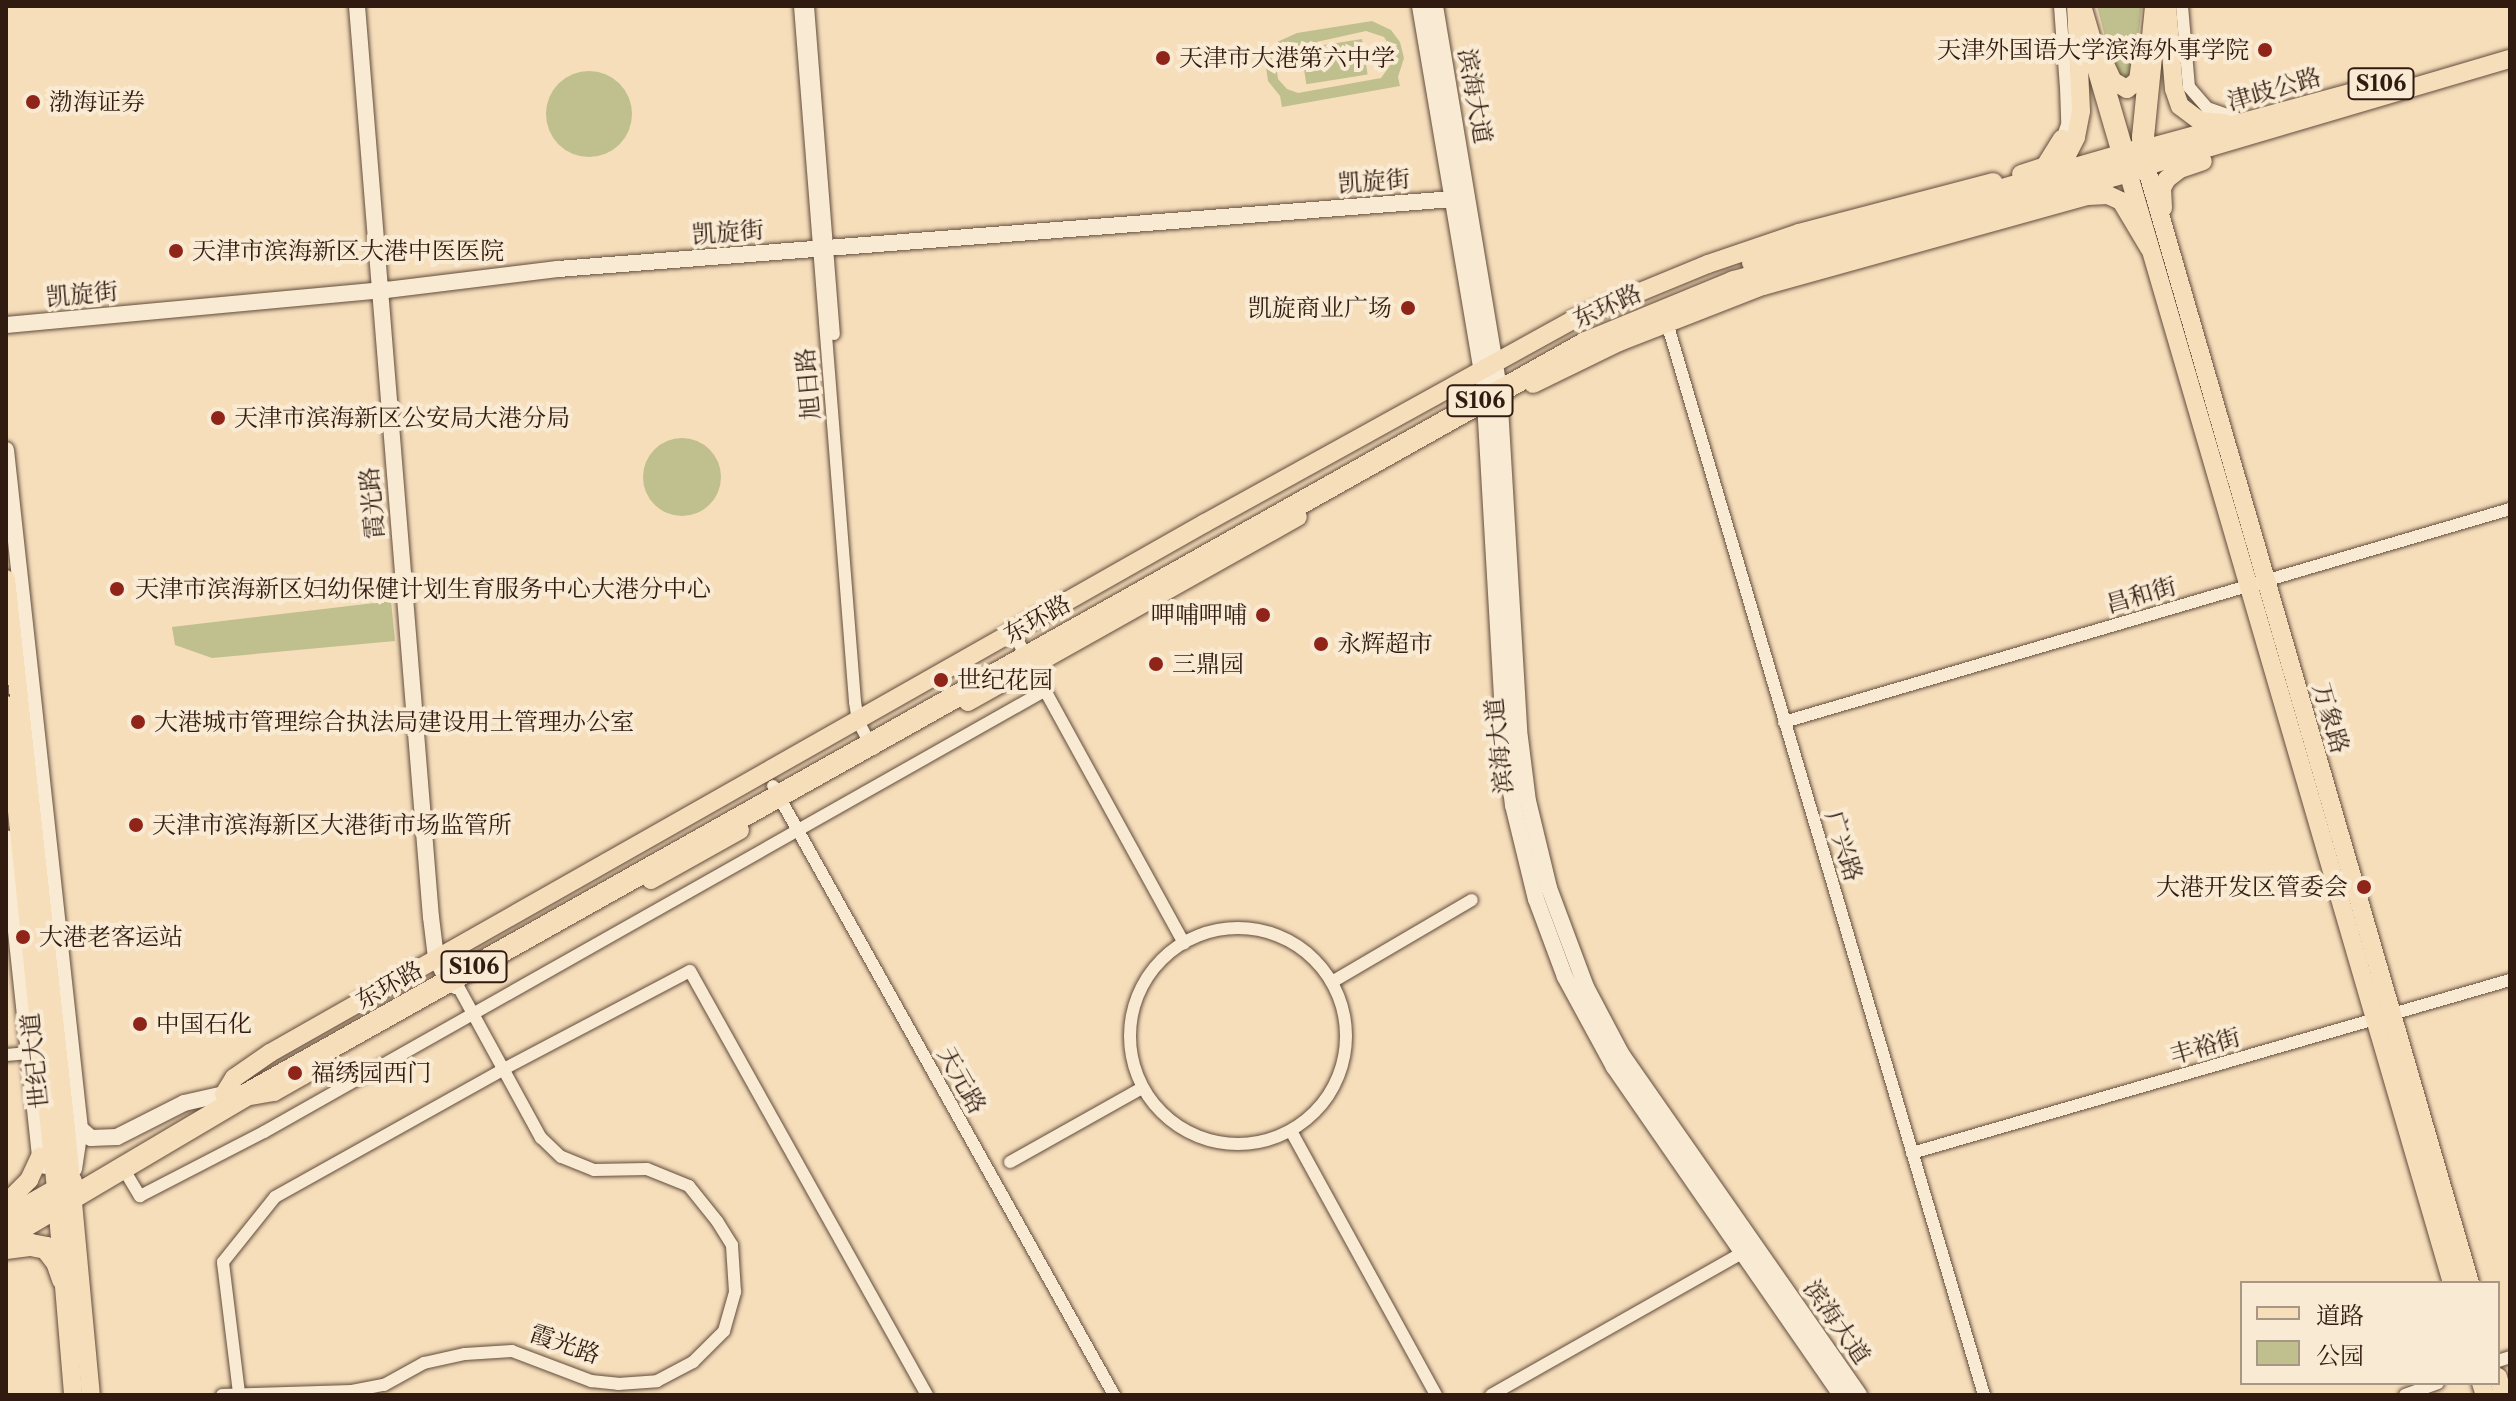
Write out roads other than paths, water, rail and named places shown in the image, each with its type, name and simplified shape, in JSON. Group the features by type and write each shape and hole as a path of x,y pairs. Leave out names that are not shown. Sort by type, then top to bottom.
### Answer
{"highway":[{"path":"2080,6 2135,160"},
{"path":"2135,160 2156,6"},
{"name":"东环路","path":"1491,387 1586,343 1665,316 1734,282 2135,160"},
{"name":"东环路","path":"6,1237 65,1195 447,971 777,796 871,736 1641,302 1729,269 2049,177 2135,160"},
{"name":"东环路","path":"9,1207 65,1195 123,1168 234,1095"},
{"path":"6,1248 31,1245 46,1248 57,1262 63,1279"}],"main road":[{"name":"霞光路","path":"357,6 447,971"},
{"name":"霞光路","path":"363,6 382,286"},
{"name":"滨海大道","path":"1420,6 1491,387"},
{"name":"滨海大道","path":"1435,6 1491,387 1504,731 1516,818 1536,899 1560,964 1588,1024 1632,1096 1859,1395"},
{"path":"2080,6 2113,81 2127,89 2138,80 2148,6"},
{"path":"2049,177 2069,153 2080,124 2080,6"},
{"path":"2167,6 2174,89 2180,106 2200,121 2253,128"},
{"name":"津歧公路","path":"2253,128 2510,47"},
{"name":"津歧公路","path":"2135,160 2510,59"},
{"path":"2158,247 2161,197 2167,179 2180,169 2228,151 2253,128"},
{"path":"1491,387 1572,320 1708,264 1799,233 2040,169 2049,162 2062,139"},
{"name":"万象路","path":"2135,160 2384,1018 2469,1281"},
{"name":"凯旋街","path":"6,325 823,245 1453,195"},
{"path":"1665,316 2088,196 2108,195 2121,201 2158,247"},
{"name":"凯旋街","path":"6,316 382,286"},
{"path":"6,450 80,1129 65,1195"},
{"name":"世纪大道","path":"6,579 63,1098 63,1279 73,1395"},
{"name":"世纪大道","path":"6,705 43,1070 65,1195 91,1395"},
{"path":"447,971 871,736"},
{"path":"6,838 40,1156 65,1195"},
{"name":"万象路","path":"2384,1018 2451,1281"},
{"path":"29,1053 39,1029"},
{"path":"63,1098 80,1129 91,1138 117,1137 184,1103 234,1095"},
{"path":"9,1207 29,1180 40,1156"},
{"name":"滨海大道","path":"1749,1250 1841,1395"}],"street":[{"name":"旭日路","path":"800,6 871,736"},
{"name":"旭日路","path":"808,6 823,245"},
{"path":"2060,6 2067,125 2062,139"},
{"path":"2182,6 2189,87 2207,108 2253,128"},
{"name":"广兴路","path":"1665,316 1984,1395"},
{"name":"昌和街","path":"1784,722 2510,509"},
{"path":"1022,651 1184,943"},
{"path":"123,1168 140,1196 264,1132 1044,691"},
{"name":"天元路","path":"777,796 1114,1395"},
{"path":"1332,982 1472,900"},
{"path":"1239,927 1276,934 1308,953 1332,982 1344,1014 1346,1049 1340,1071 1317,1110 1291,1131 1259,1143 1224,1144 1192,1135 1163,1116 1142,1088 1130,1053 1131,1015 1145,980 1169,951 1202,933 1239,927"},
{"name":"霞光路","path":"222,1395 352,1391 384,1385 424,1363 465,1354 512,1351 591,1381 618,1384 657,1381 693,1362 724,1331 735,1292 732,1245 689,1186 647,1169 594,1170 561,1157 541,1138 447,971"},
{"path":"239,1393 223,1262 275,1197 502,1070 690,971 927,1395"},
{"name":"丰裕街","path":"1912,1153 2510,980"},
{"path":"6,1055 29,1053 43,1070"},
{"path":"1010,1162 1142,1088"},
{"path":"1291,1131 1436,1395"},
{"path":"1491,1395 1749,1250"},
{"path":"2405,1395 2432,1385"}],"place":[{"name":"天津外国语大学滨海外事学院","path":"2265,50"},
{"name":"天津市大港第六中学","path":"1163,58"},
{"name":"渤海证券","path":"33,102"},
{"name":"天津市滨海新区大港中医医院","path":"176,251"},
{"name":"凯旋商业广场","path":"1408,308"},
{"name":"天津市滨海新区公安局大港分局","path":"218,418"},
{"name":"天津市滨海新区妇幼保健计划生育服务中心大港分中心","path":"117,589"},
{"name":"呷哺呷哺","path":"1263,615"},
{"name":"永辉超市","path":"1321,644"},
{"name":"三鼎园","path":"1156,664"},
{"name":"世纪花园","path":"941,680"},
{"name":"大港城市管理综合执法局建设用土管理办公室","path":"138,722"},
{"name":"天津市滨海新区大港街市场监管所","path":"136,825"},
{"name":"大港开发区管委会","path":"2364,887"},
{"name":"大港老客运站","path":"23,937"},
{"name":"中国石化","path":"140,1024"},
{"name":"福绣园西门","path":"295,1073"}]}
